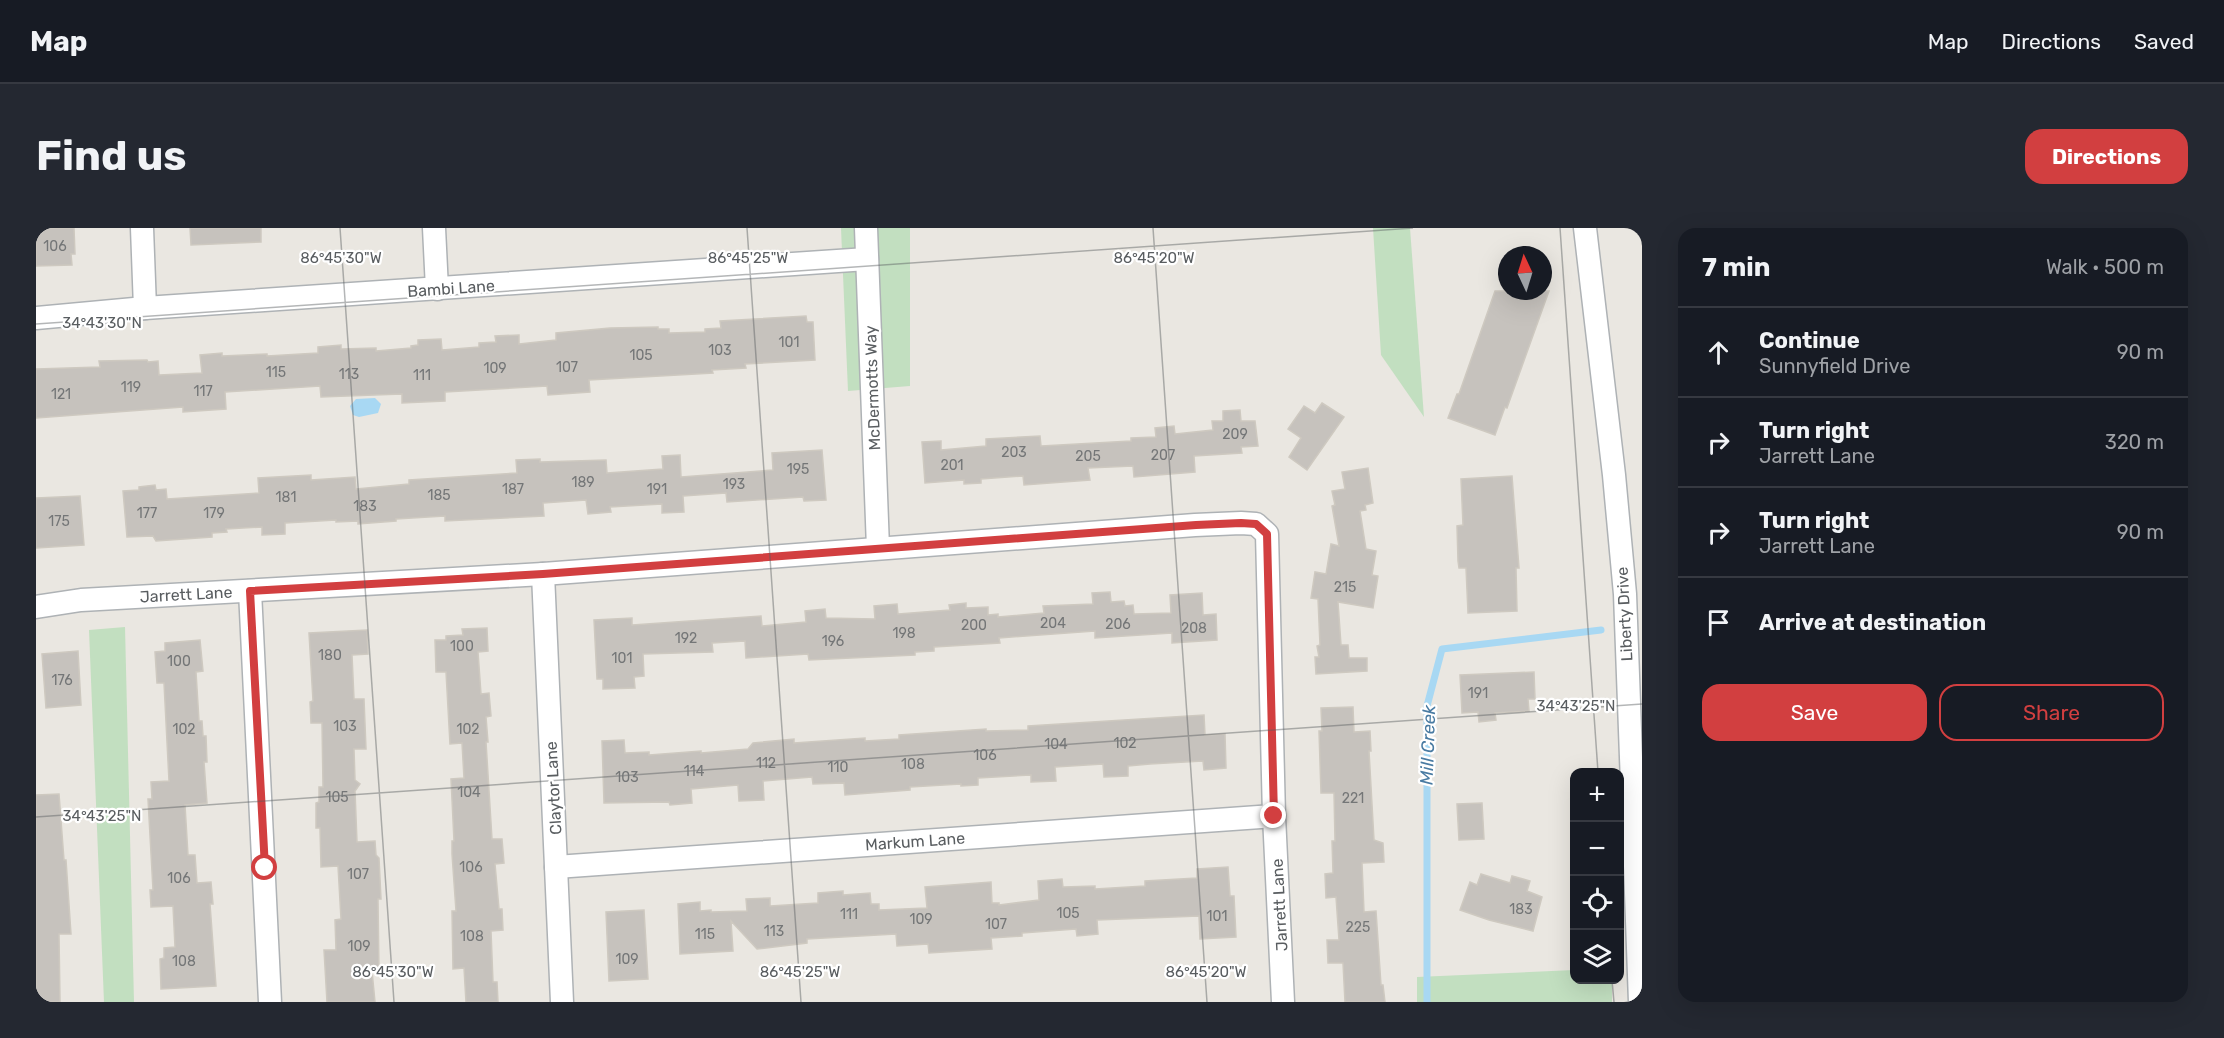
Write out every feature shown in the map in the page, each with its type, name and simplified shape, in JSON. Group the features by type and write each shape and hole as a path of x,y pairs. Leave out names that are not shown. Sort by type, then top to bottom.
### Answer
{"street":[{"path":"142,228 145,308"},
{"path":"434,228 437,289"},
{"name":"McDermotts Way","path":"866,228 878,548"},
{"name":"Liberty Drive","path":"1586,228 1625,594 1640,1002"},
{"name":"Bambi Lane","path":"36,318 145,308 867,260"},
{"name":"Jarrett Lane","path":"36,607 81,600 543,574 1196,525 1256,524 1267,534 1274,816 1283,1002"},
{"name":"Claytor Lane","path":"543,574 561,1002"},
{"path":"250,591 270,1002"},
{"name":"Markum Lane","path":"556,867 1274,816"}],"green space":[{"path":"841,228 910,228 910,386 848,391"},
{"path":"1373,228 1410,228 1424,417 1381,355"},
{"path":"125,627 134,1002 104,1002 89,630"},
{"path":"1570,970 1570,984 1612,984 1612,1002 1417,1002 1417,977"}],"water":[{"path":"375,398 381,404 378,413 359,417 353,415 350,406 356,399"}],"building":[{"path":"36,228 74,228 75,254 71,254 72,265 36,266"},
{"path":"190,228 261,228 261,242 191,245"},
{"path":"1495,291 1498,291 1498,300 1546,300 1495,435 1448,418 1457,394 1459,394"},
{"path":"806,316 807,322 813,322 815,360 745,364 746,368 712,370 713,373 589,380 590,392 548,395 547,386 445,392 445,401 402,403 402,394 321,397 320,386 225,392 226,409 183,412 183,407 36,418 36,369 100,367 99,361 147,360 148,362 158,361 159,375 202,373 200,355 222,353 222,356 267,354 267,356 318,353 318,347 341,345 341,349 376,348 376,351 411,348 411,346 418,345 418,340 441,339 442,350 479,347 479,343 496,342 495,336 519,335 519,344 556,340 556,333 610,328 658,327 658,329 669,329 669,333 705,332 705,329 721,328 720,321"},
{"path":"1322,403 1344,417 1307,470 1289,457 1301,438 1288,429 1304,406 1315,413"},
{"path":"1240,410 1241,421 1255,421 1258,446 1241,447 1242,453 1194,456 1195,472 1134,477 1133,466 1088,468 1090,480 1024,485 1023,476 981,479 981,483 964,484 964,480 925,483 922,442 941,441 941,450 986,446 986,439 1040,436 1041,446 1131,441 1131,438 1156,437 1155,428 1174,426 1175,434 1213,430 1212,421 1223,421 1223,411"},
{"path":"822,450 826,500 804,501 803,497 727,502 726,493 683,496 684,512 662,513 662,504 610,507 611,512 588,514 586,500 543,503 544,516 445,521 445,516 358,524 358,521 336,522 336,520 285,523 285,534 262,535 262,527 226,529 227,532 212,533 212,537 156,541 153,536 127,537 123,491 139,490 139,487 155,485 156,490 166,489 167,499 259,493 258,478 311,475 311,480 355,477 356,489 409,484 409,480 517,473 516,460 540,459 540,462 606,460 607,473 663,469 662,456 680,455 681,477 773,470 772,453"},
{"path":"1368,468 1373,503 1365,505 1366,510 1360,511 1366,549 1376,551 1372,575 1378,576 1373,608 1338,602 1341,645 1348,645 1349,658 1367,658 1367,671 1316,674 1315,657 1319,657 1317,646 1320,645 1318,599 1311,598 1315,572 1326,574 1331,544 1339,546 1332,506 1335,505 1332,491 1345,489 1342,472"},
{"path":"1512,476 1519,568 1516,568 1517,611 1468,613 1466,568 1459,568 1458,561 1457,526 1463,525 1461,479"},
{"path":"80,496 84,545 36,548 36,498"},
{"path":"1110,592 1111,602 1124,601 1125,606 1133,605 1134,614 1171,613 1170,595 1202,593 1203,615 1216,614 1217,640 1172,643 1172,633 1095,638 1095,631 999,638 1000,643 934,647 934,651 915,652 915,655 809,660 808,654 746,658 745,641 712,643 713,652 643,654 644,676 634,677 635,688 603,689 603,679 597,679 594,620 632,618 632,625 761,616 762,626 806,622 805,611 825,609 826,618 875,619 874,606 897,604 898,614 950,610 949,605 966,603 966,608 988,607 988,615 998,614 998,617 1044,613 1043,606 1093,604 1092,593"},
{"path":"487,628 488,651 478,652 481,694 489,693 491,716 486,717 488,742 486,742 492,839 502,839 504,863 495,864 503,930 491,931 493,982 497,982 498,1002 466,1002 464,968 453,969 452,911 456,911 452,854 452,841 454,841 451,779 464,778 462,743 450,744 446,672 436,672 435,640 446,640 446,636 463,635 462,629"},
{"path":"367,630 368,654 352,655 354,699 364,699 366,749 354,749 355,780 360,784 355,791 357,842 375,841 376,855 379,858 381,899 378,899 379,971 372,971 375,1002 327,1002 324,950 336,950 335,920 341,919 338,866 321,867 320,828 316,828 316,803 319,802 319,787 323,787 322,723 311,723 310,702 313,701 309,633"},
{"path":"200,640 203,671 196,672 199,721 202,721 203,736 206,736 207,762 204,762 207,803 185,805 188,855 195,855 197,883 211,882 213,904 210,904 216,986 161,989 160,959 164,958 164,948 175,947 173,906 151,907 150,890 153,890 148,799 152,799 151,782 169,781 164,683 157,683 155,652 165,651 165,643"},
{"path":"78,651 81,705 46,708 42,654"},
{"path":"1534,672 1535,699 1528,699 1529,711 1495,713 1496,720 1479,722 1478,712 1462,713 1460,675"},
{"path":"1353,707 1354,732 1370,731 1374,840 1383,843 1384,862 1362,863 1364,912 1376,911 1381,985 1383,985 1385,1002 1345,1002 1343,963 1328,963 1327,940 1339,940 1336,897 1326,898 1325,874 1333,873 1334,793 1321,793 1319,731 1322,731 1321,708"},
{"path":"1204,715 1205,735 1225,734 1226,768 1204,770 1203,761 1150,764 1128,766 1128,776 1104,777 1103,764 1055,767 1056,781 1031,782 1031,775 978,778 978,785 910,787 910,790 845,795 844,783 813,784 812,777 763,781 764,800 739,801 738,785 691,789 692,803 670,805 669,802 604,803 602,741 624,740 625,753 649,752 649,755 701,751 701,753 748,749 753,743 794,739 794,743 865,738 865,741 899,739 899,735 986,729 986,731 1028,730 1028,726"},
{"path":"59,794 71,934 59,934 60,1002 36,1002 36,795"},
{"path":"1482,803 1484,839 1459,840 1457,804"},
{"path":"1228,867 1230,896 1234,896 1236,937 1200,939 1199,916 1097,920 1098,934 1077,936 1076,929 1022,933 1022,936 991,938 992,949 929,953 928,944 897,946 896,934 807,939 807,943 757,949 731,921 733,951 680,954 678,904 700,902 700,911 747,911 746,899 770,898 770,906 818,903 818,893 843,891 843,895 870,893 871,904 879,904 879,910 927,908 925,887 991,882 992,903 999,903 999,905 1039,900 1038,881 1062,879 1063,887 1095,886 1095,889 1145,886 1145,881 1197,878 1197,869"},
{"path":"1481,874 1510,883 1512,876 1530,881 1527,891 1542,897 1533,931 1460,910 1470,882 1477,885"},
{"path":"644,910 648,979 609,981 606,912"}],"waterway":[{"name":"Mill Creek","path":"1427,1002 1427,706 1442,649 1601,630"}],"route":[{"path":"265,868 250,591 543,574 1196,525 1256,524 1267,534 1274,816"}]}
